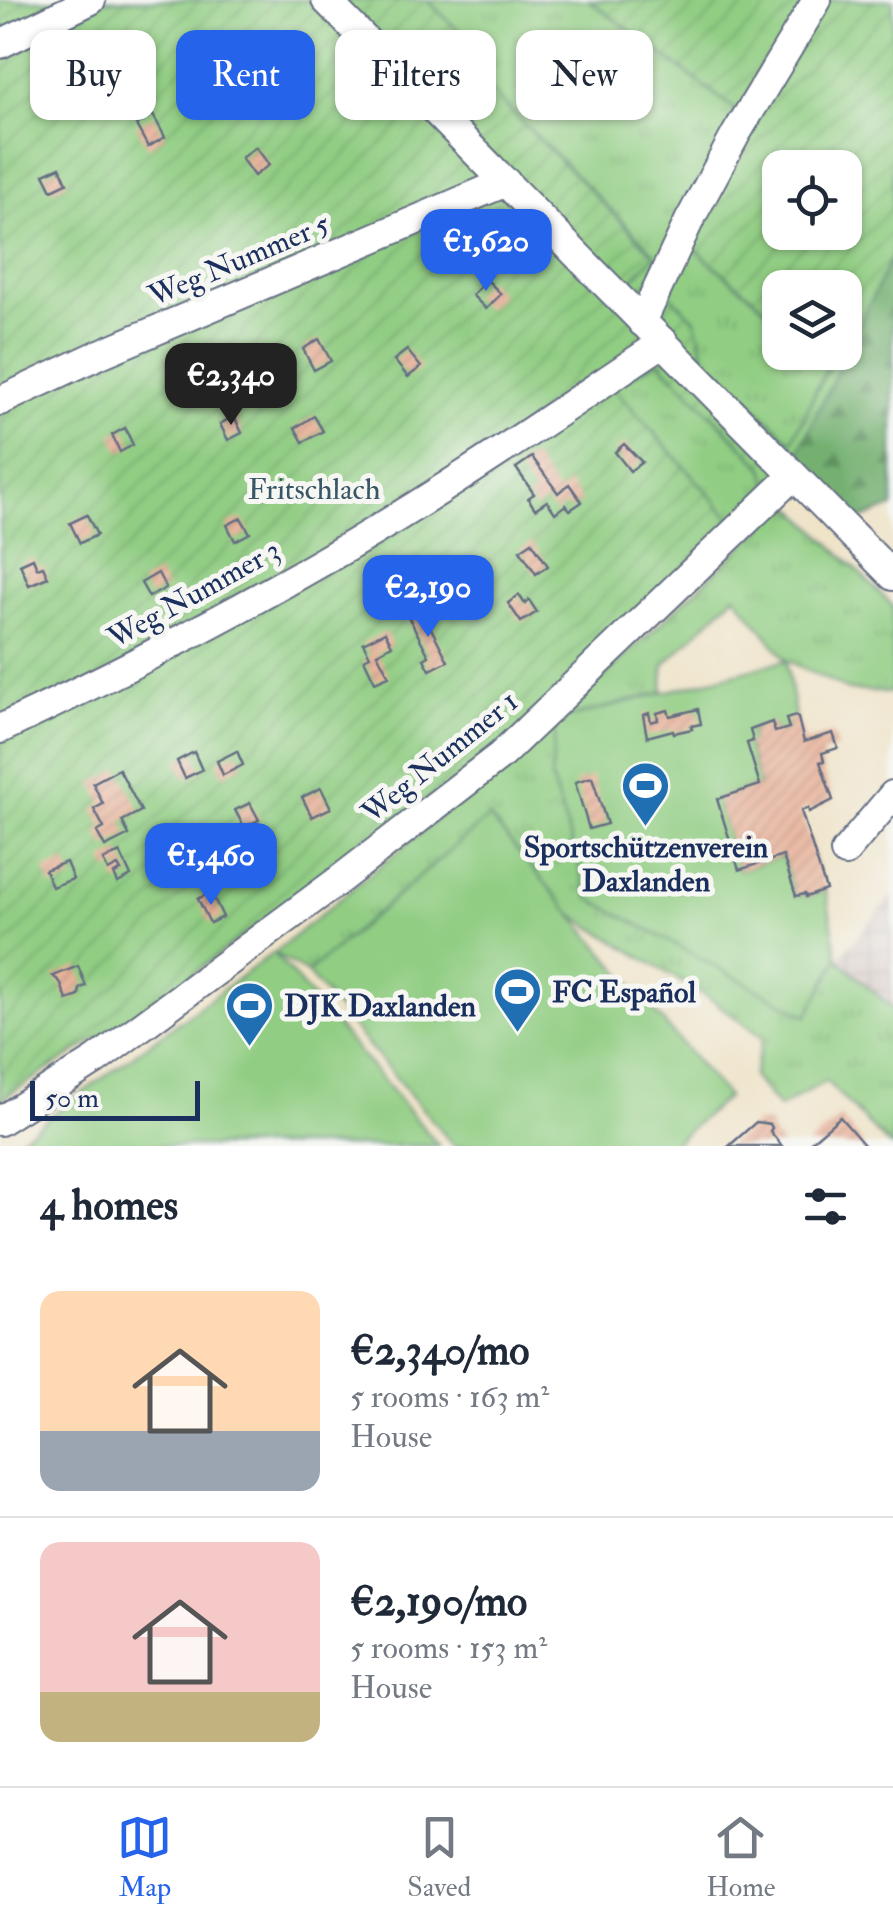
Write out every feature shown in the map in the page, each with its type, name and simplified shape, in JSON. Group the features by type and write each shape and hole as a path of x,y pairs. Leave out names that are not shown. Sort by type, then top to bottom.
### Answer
{"street":[{"path":"0,44 91,0"},
{"path":"326,0 893,576"},
{"path":"642,322 689,221 736,134 816,0"},
{"name":"Weg Nummer 5","path":"0,401 100,354 506,182"},
{"name":"Weg Nummer 3","path":"0,729 107,678 352,545 664,342"},
{"name":"Weg Nummer 1","path":"0,1121 96,1060 500,756 793,476"},
{"path":"845,852 893,796"}],"shaded area":[{"path":"893,895 893,1009 838,959"}],"green space":[{"name":"Fritschlach","path":"0,0 427,0 458,30 335,30 335,120 496,120 496,96 655,255 625,287 638,300 743,115 653,48 653,30 629,30 589,0 893,0 893,254 862,319 862,270 762,270 762,305 686,242 666,291 695,320 705,357 792,442 826,370 838,370 789,472 503,745 152,1004 0,1100","holes":["659,361 764,468 769,486 733,521 612,386"]},
{"path":"427,0 589,0 629,30 516,30 516,116 496,96 496,30 457,30"},
{"path":"653,48 743,115 638,300 625,287 655,254 520,120 653,120"},
{"path":"686,242 762,305 762,370 826,370 791,443 705,357 695,320 666,291"},
{"path":"893,254 893,507 857,521 792,465 837,370 862,370 862,319"},
{"path":"659,361 764,468 770,486 733,521 612,386"},
{"path":"789,503 893,606 893,693 848,690 786,660 735,595 664,665 663,692 556,721"},
{"name":"Sportschützenverein Daxlanden","path":"786,660 795,716 789,728 775,732 772,723 750,730 753,741 747,744 760,785 717,799 739,870 783,856 796,896 807,897 826,890 838,959 807,1016 589,898 551,778 556,721"},
{"path":"556,721 806,1016 838,959 893,1009 893,1146 826,1081 779,1108 753,1077 763,1038 712,1000 572,915 489,818 307,973 274,953"},
{"name":"FC Español","path":"489,817 727,1097 670,1146 454,1146 307,973"},
{"name":"DJK Daxlanden","path":"273,953 439,1146 10,1146"}],"building":[{"path":"156,120 165,137 148,147 136,125"},
{"path":"256,147 269,165 254,176 241,158"},
{"path":"60,167 67,183 52,190 44,174"},
{"path":"509,218 542,253 530,265 524,258 516,266 508,258 516,250 496,230"},
{"path":"487,280 501,294 486,309 472,295"},
{"path":"319,339 331,361 314,370 303,349"},
{"path":"407,350 421,367 408,377 394,360"},
{"path":"234,416 242,433 228,440 220,424"},
{"path":"314,416 323,431 303,442 295,428"},
{"path":"125,428 133,445 120,452 112,435"},
{"path":"624,444 642,462 630,471 615,452"},
{"path":"532,457 558,493 569,484 582,502 570,510 566,505 555,513 547,501 535,509 528,498 534,494 516,468"},
{"path":"87,515 97,535 80,543 70,523"},
{"path":"241,518 250,533 235,541 227,525"},
{"path":"532,542 548,566 536,574 520,550"},
{"path":"33,558 37,568 43,566 48,577 29,585 20,564"},
{"path":"158,573 166,588 149,597 141,583"},
{"path":"519,595 525,604 529,600 537,612 521,622 508,603"},
{"path":"421,609 448,661 430,670 424,659 429,656 408,616"},
{"path":"385,632 392,645 377,653 389,676 375,682 364,659 370,656 363,643"},
{"path":"698,709 701,724 691,726 692,729 647,737 643,715 649,713 651,722 658,720 657,713 668,710 670,716"},
{"path":"795,716 804,742 833,733 838,748 822,753 824,761 820,762 833,800 809,812 808,808 801,811 826,890 806,897 796,896 783,856 739,870 717,799 760,785 747,743 753,741 750,730 772,722 775,732 789,728 786,719"},
{"path":"237,751 243,765 223,775 217,761"},
{"path":"194,752 202,770 185,778 177,761"},
{"path":"119,769 141,811 122,821 129,835 105,847 97,832 104,828 94,809 103,804 93,783"},
{"path":"592,777 607,824 589,829 575,782"},
{"path":"321,788 331,808 312,817 302,797"},
{"path":"250,803 259,820 244,827 235,810"},
{"path":"120,852 131,876 118,883 114,874 121,871 118,866 108,871 103,860"},
{"path":"66,862 73,879 52,887 45,870"},
{"path":"211,892 223,917 210,923 198,899"},
{"path":"78,966 86,986 80,988 79,996 67,1000 60,982 53,976"},
{"path":"840,1117 865,1146 806,1146"},
{"path":"756,1122 770,1124 770,1131 782,1146 729,1146"}],"place":[{"name":"Sportschützenverein Daxlanden","path":"646,828"},
{"name":"FC Español","path":"517,1034"},
{"name":"DJK Daxlanden","path":"249,1048"}]}
